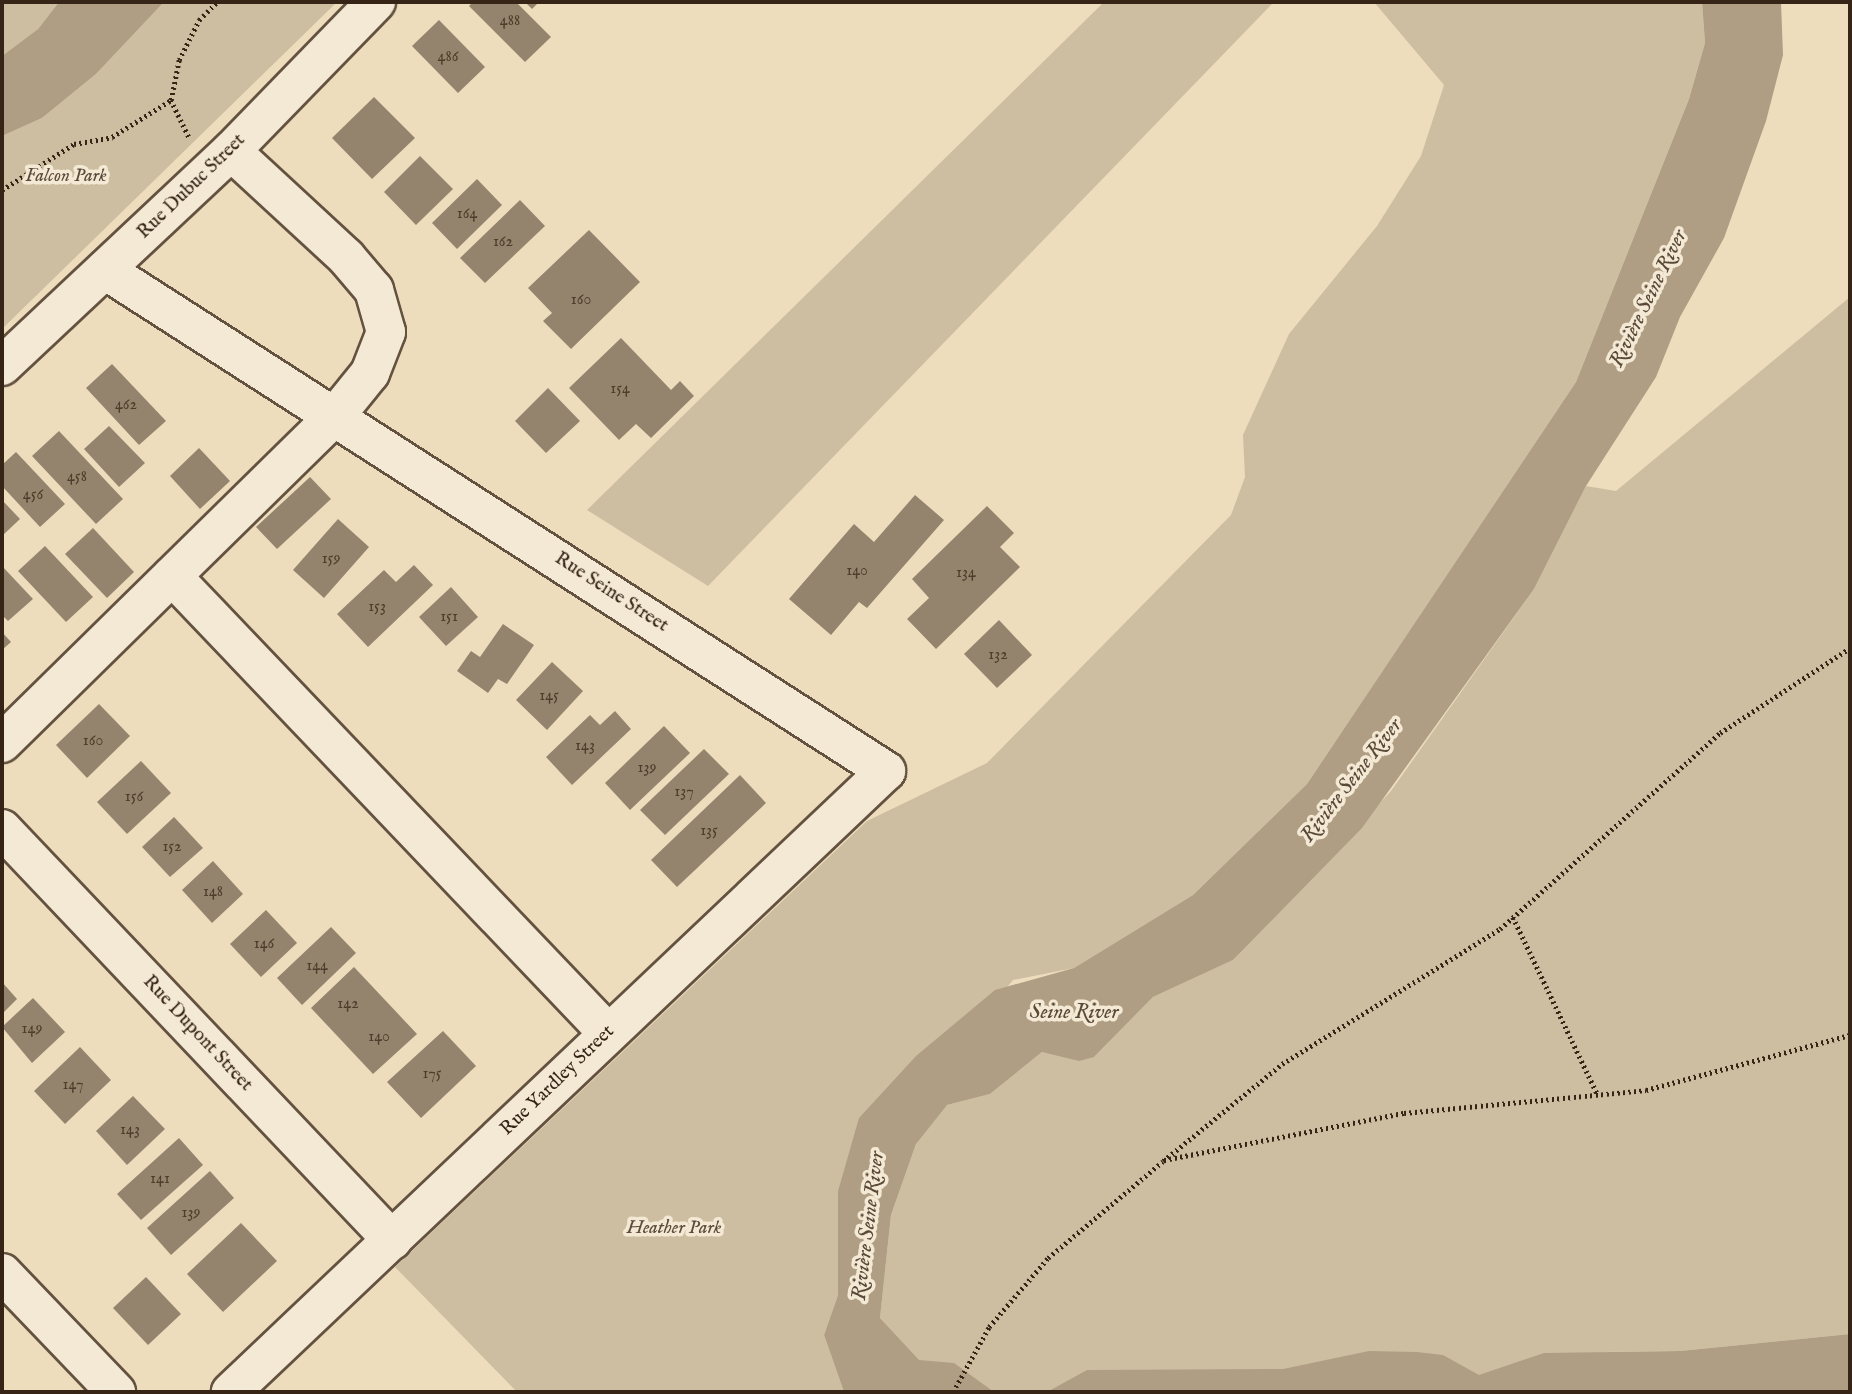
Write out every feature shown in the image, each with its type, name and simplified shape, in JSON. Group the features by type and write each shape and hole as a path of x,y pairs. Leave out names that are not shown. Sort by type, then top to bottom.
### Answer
{"street":[{"name":"Rue Dubuc Street","path":"2,366 231,151 376,2"},
{"path":"2,743 336,415 370,373 386,332 374,290 231,151"},
{"name":"Rue Seine Street","path":"105,270 336,415 886,771"},
{"path":"172,576 608,1033"},
{"name":"Rue Yardley Street","path":"231,1392 886,771"},
{"name":"Rue Dupont Street","path":"2,829 392,1240"},
{"path":"2,1273 116,1392"}],"path":[{"path":"2,190 74,144 112,138 171,100 179,60 199,19 217,2"},
{"path":"953,1392 989,1327 1048,1258 1163,1161 1282,1065 1513,917 1720,733 1850,648"},
{"path":"1513,917 1597,1093"},
{"path":"1163,1161 1404,1113 1646,1090 1850,1035"}],"green space":[{"path":"2,2 59,2 38,29 2,56"},
{"name":"Falcon Park","path":"164,2 337,2 2,329 2,136 42,118 96,74"},
{"path":"1104,2 1274,2 708,586 587,510"},
{"name":"Heather Park","path":"1374,2 1702,2 1705,43 1689,99 1576,382 1307,784 1193,895 1074,968 1013,980 838,1191 838,1295 824,1335 844,1392 517,1392 395,1267 867,821 987,763 1231,515 1245,477 1243,435 1289,334 1377,226 1421,156 1444,85"},
{"path":"1850,297 1850,1334 1680,1351 1602,1352 1585,1392 860,1392 906,1347 880,1318 891,1215 916,1144 935,1117 947,1105 990,1094 1042,1052 1094,1057 1153,997 1233,960 1391,791 1534,589 1586,486 1616,491"}],"water":[{"path":"59,2 164,2 96,74 42,118 2,136 2,56 38,29"},
{"name":"Seine River","path":"1702,2 1781,2 1783,55 1766,121 1724,238 1680,317 1656,377 1586,486 1534,589 1362,828 1233,960 1153,997 1094,1057 1079,1061 1042,1052 990,1094 947,1105 916,1144 891,1215 880,1318 919,1360 954,1363 994,1392 844,1392 824,1335 838,1295 838,1191 859,1118 916,1056 995,990 1074,968 1193,895 1307,784 1576,382 1689,99 1705,43"},
{"path":"1850,1334 1850,1392 1047,1392 1087,1370 1283,1369 1369,1351 1443,1355 1479,1375 1544,1353 1680,1351"}],"building":[{"path":"473,2 516,2 551,37 525,62 469,6"},
{"path":"525,2 539,2 532,9"},
{"path":"439,20 485,67 458,93 412,46"},
{"path":"374,97 415,138 372,179 332,138"},
{"path":"420,156 453,189 416,225 384,192"},
{"path":"477,179 502,205 457,249 432,223"},
{"path":"520,200 545,226 485,283 460,258"},
{"path":"589,230 640,282 571,349 543,321 552,313 528,288"},
{"path":"621,338 671,390 680,381 694,396 651,438 636,424 619,440 569,388"},
{"path":"112,364 166,421 139,445 86,388"},
{"path":"548,388 580,421 546,453 515,421"},
{"path":"109,426 145,463 119,487 84,449"},
{"path":"59,431 123,499 96,524 32,456"},
{"path":"199,448 230,481 200,509 170,476"},
{"path":"16,452 65,504 40,527 2,486 2,465"},
{"path":"310,477 331,499 277,549 256,527"},
{"path":"915,495 944,520 867,608 859,602 831,635 789,599 854,524 874,542"},
{"path":"2,500 20,519 2,536"},
{"path":"987,506 1014,533 1000,547 1020,567 936,649 907,619 929,598 912,579"},
{"path":"338,519 369,547 324,598 293,570"},
{"path":"93,528 134,572 107,598 65,554"},
{"path":"45,546 93,597 66,622 18,571"},
{"path":"414,565 433,585 368,647 337,614 384,570 396,582"},
{"path":"2,566 33,599 8,621 2,615"},
{"path":"451,587 478,617 446,646 419,617"},
{"path":"999,620 1032,655 997,688 964,654"},
{"path":"503,624 534,645 507,684 498,679 488,693 457,671 471,651 480,657"},
{"path":"2,632 11,642 2,650"},
{"path":"552,662 583,691 547,730 516,700"},
{"path":"99,704 130,736 87,778 56,745"},
{"path":"615,711 631,729 572,785 546,757 590,715 600,725"},
{"path":"664,726 690,753 630,810 605,783"},
{"path":"704,749 729,774 665,835 640,810"},
{"path":"141,761 171,793 127,834 97,802"},
{"path":"740,775 766,803 677,887 651,860"},
{"path":"174,817 203,848 170,877 142,847"},
{"path":"213,861 243,894 212,923 182,890"},
{"path":"266,910 297,943 261,977 230,944"},
{"path":"331,927 356,953 302,1005 277,978"},
{"path":"354,967 417,1034 373,1074 311,1008"},
{"path":"2,982 17,999 2,1014"},
{"path":"33,998 65,1032 32,1063 2,1027"},
{"path":"443,1031 476,1066 421,1118 387,1082"},
{"path":"80,1047 111,1080 65,1124 34,1091"},
{"path":"133,1096 165,1129 127,1165 96,1131"},
{"path":"179,1138 203,1165 141,1220 117,1194"},
{"path":"210,1171 234,1198 171,1255 147,1228"},
{"path":"241,1223 277,1261 223,1312 187,1274"},
{"path":"146,1277 181,1314 148,1345 113,1308"}],"water label":[{"name":"Rivière Seine River","path":"1649,299"},
{"name":"Rivière Seine River","path":"1352,781"},
{"name":"Rivière Seine River","path":"869,1226"}]}
